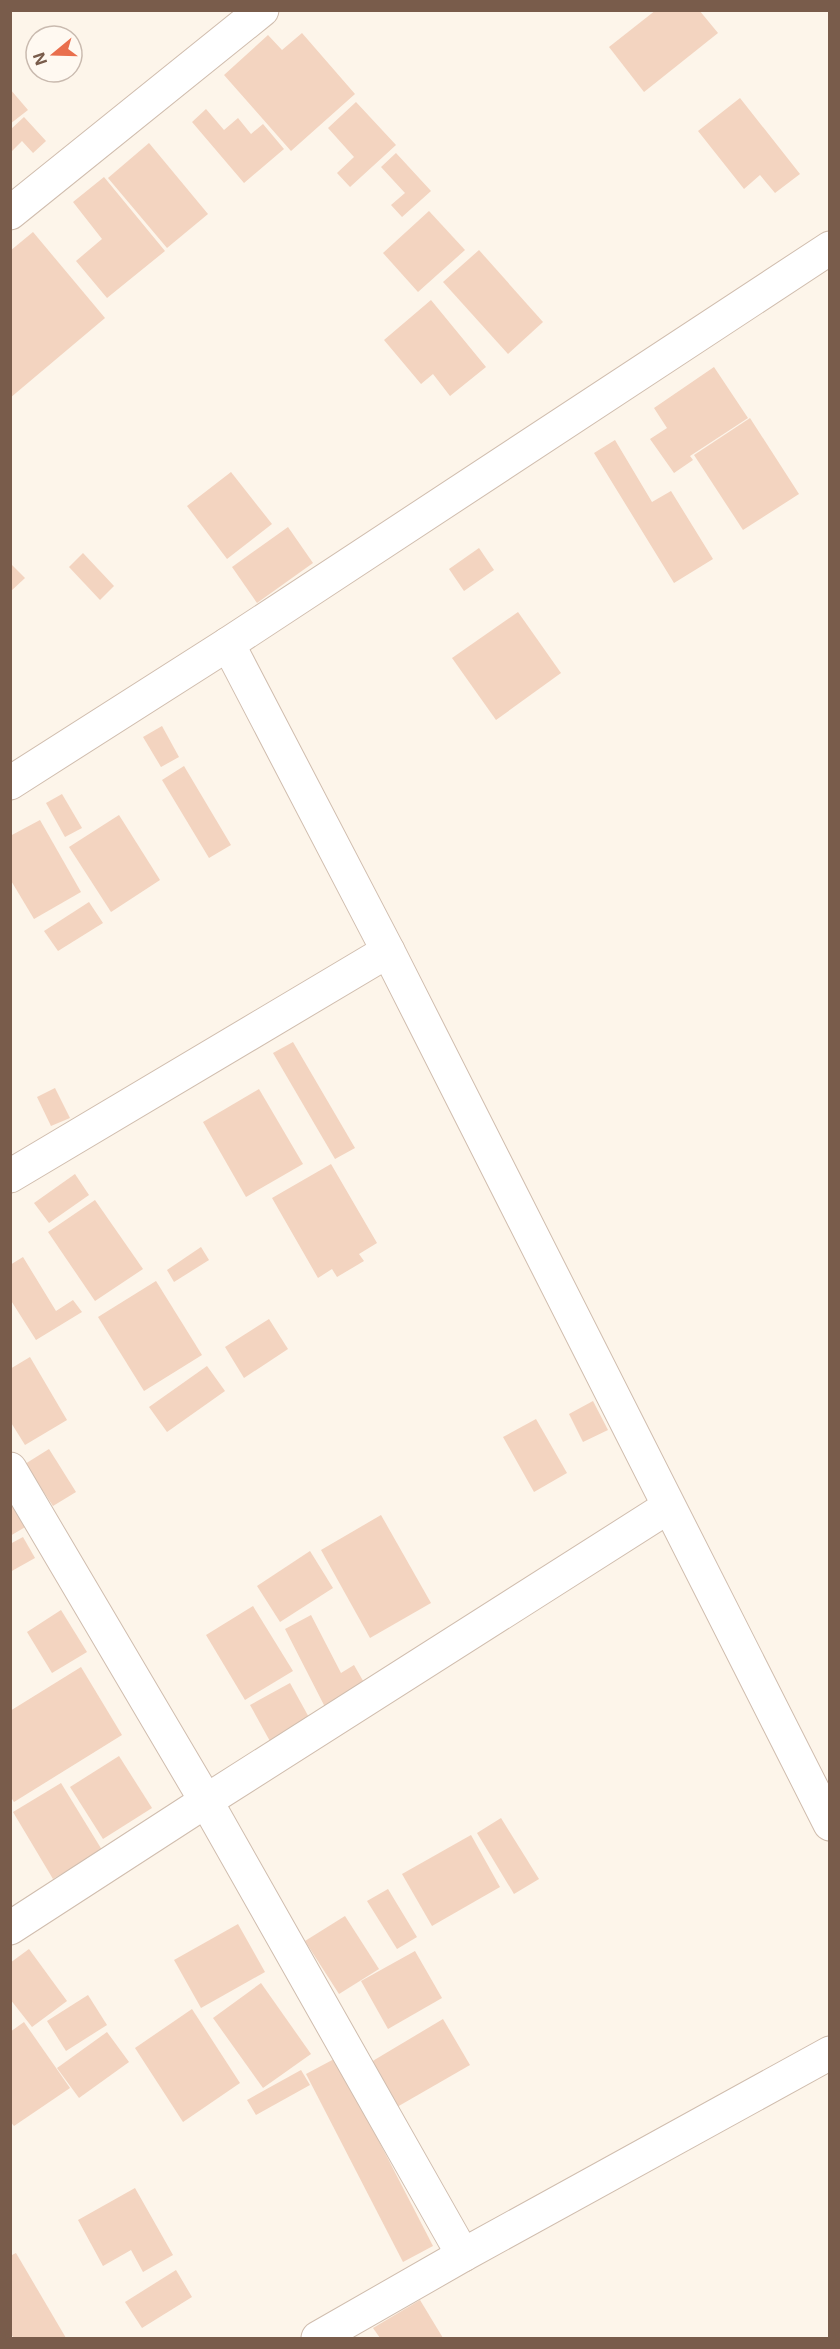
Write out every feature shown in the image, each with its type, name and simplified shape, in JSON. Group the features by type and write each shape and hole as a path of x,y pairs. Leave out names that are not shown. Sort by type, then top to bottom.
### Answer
{"street":[{"path":"10,213 262,10"},
{"path":"10,783 228,644 830,248"},
{"path":"228,644 388,951 830,1824"},
{"path":"10,1176 388,951"},
{"path":"10,1469 206,1801 463,2255"},
{"path":"10,1928 668,1507"},
{"path":"318,2338 463,2255 830,2053"}],"building":[{"path":"656,10 699,10 718,33 644,92 609,47"},
{"path":"302,33 355,94 291,151 224,75 268,35 282,50"},
{"path":"10,89 28,110 10,124"},
{"path":"740,98 800,174 775,193 760,175 744,189 698,131"},
{"path":"356,102 396,145 350,187 337,173 354,157 328,128"},
{"path":"206,109 224,130 238,118 251,134 263,124 284,149 244,183 192,122"},
{"path":"24,117 46,141 33,153 22,141 10,153 10,130"},
{"path":"149,143 208,214 167,248 108,178"},
{"path":"396,153 431,191 402,217 391,205 405,193 381,167"},
{"path":"104,177 165,251 107,298 76,261 102,239 73,202"},
{"path":"429,211 465,250 418,292 383,253"},
{"path":"33,232 105,318 10,398 10,251"},
{"path":"479,250 543,322 508,354 443,282"},
{"path":"431,300 486,367 450,396 433,374 421,384 384,340"},
{"path":"714,367 748,418 690,456 693,460 674,473 650,439 667,428 654,408"},
{"path":"750,418 799,494 743,530 694,455"},
{"path":"615,440 652,502 671,491 713,559 674,583 594,453"},
{"path":"231,472 272,524 227,559 187,506"},
{"path":"288,527 313,563 257,603 232,567"},
{"path":"479,548 494,570 464,591 449,569"},
{"path":"83,553 114,586 100,600 69,567"},
{"path":"10,563 25,578 10,592"},
{"path":"518,612 561,673 496,720 452,658"},
{"path":"162,726 179,757 161,767 143,737"},
{"path":"184,766 231,845 209,858 162,780"},
{"path":"62,794 82,828 65,837 46,803"},
{"path":"119,815 160,880 111,912 69,847"},
{"path":"40,820 81,892 34,919 10,879 10,836"},
{"path":"89,902 103,923 58,951 44,931"},
{"path":"293,1042 355,1148 335,1159 273,1053"},
{"path":"55,1088 70,1118 51,1126 37,1097"},
{"path":"259,1089 303,1164 246,1197 203,1122"},
{"path":"331,1164 377,1243 359,1254 364,1261 337,1277 332,1269 318,1278 272,1198"},
{"path":"75,1174 89,1195 49,1223 34,1203"},
{"path":"95,1200 143,1269 95,1301 48,1232"},
{"path":"201,1247 209,1260 174,1282 167,1270"},
{"path":"23,1257 56,1311 73,1300 82,1312 36,1340 10,1299 10,1265"},
{"path":"156,1281 202,1355 144,1391 98,1317"},
{"path":"269,1319 288,1349 244,1378 225,1347"},
{"path":"30,1357 67,1420 25,1445 10,1421 10,1369"},
{"path":"207,1366 225,1391 167,1432 149,1407"},
{"path":"593,1401 608,1430 583,1442 569,1414"},
{"path":"536,1419 567,1473 534,1492 503,1437"},
{"path":"49,1449 76,1492 53,1506 25,1464"},
{"path":"10,1500 27,1526 10,1536"},
{"path":"381,1515 431,1603 370,1638 321,1550"},
{"path":"23,1537 35,1558 10,1572 10,1544"},
{"path":"310,1551 333,1588 280,1622 257,1586"},
{"path":"253,1606 293,1671 245,1700 206,1635"},
{"path":"61,1610 87,1652 52,1673 27,1632"},
{"path":"311,1615 341,1673 354,1665 366,1686 325,1707 285,1629"},
{"path":"81,1667 122,1735 14,1802 10,1796 10,1711"},
{"path":"290,1683 311,1721 271,1743 250,1705"},
{"path":"119,1756 152,1808 103,1839 70,1787"},
{"path":"61,1783 102,1850 53,1879 13,1812"},
{"path":"501,1818 539,1879 514,1894 477,1833"},
{"path":"471,1835 500,1887 432,1926 402,1874"},
{"path":"388,1889 417,1937 397,1949 367,1901"},
{"path":"345,1916 379,1969 339,1994 305,1941"},
{"path":"238,1924 265,1972 201,2008 174,1960"},
{"path":"29,1949 67,2001 32,2027 10,1999 10,1963"},
{"path":"415,1951 442,1998 388,2029 361,1981"},
{"path":"261,1983 311,2054 263,2088 213,2018"},
{"path":"88,1995 107,2025 66,2051 47,2021"},
{"path":"192,2009 240,2083 183,2122 135,2048"},
{"path":"443,2019 470,2065 397,2107 371,2062"},
{"path":"24,2022 70,2088 14,2126 10,2121 10,2032"},
{"path":"107,2032 129,2062 79,2098 57,2068"},
{"path":"336,2058 433,2246 403,2262 306,2074"},
{"path":"301,2070 310,2085 256,2115 247,2100"},
{"path":"135,2188 173,2255 143,2272 131,2250 103,2266 78,2220"},
{"path":"16,2253 66,2338 14,2338 10,2333 10,2256"},
{"path":"176,2270 192,2297 142,2328 125,2302"},
{"path":"420,2300 443,2338 380,2338 373,2328"}]}
